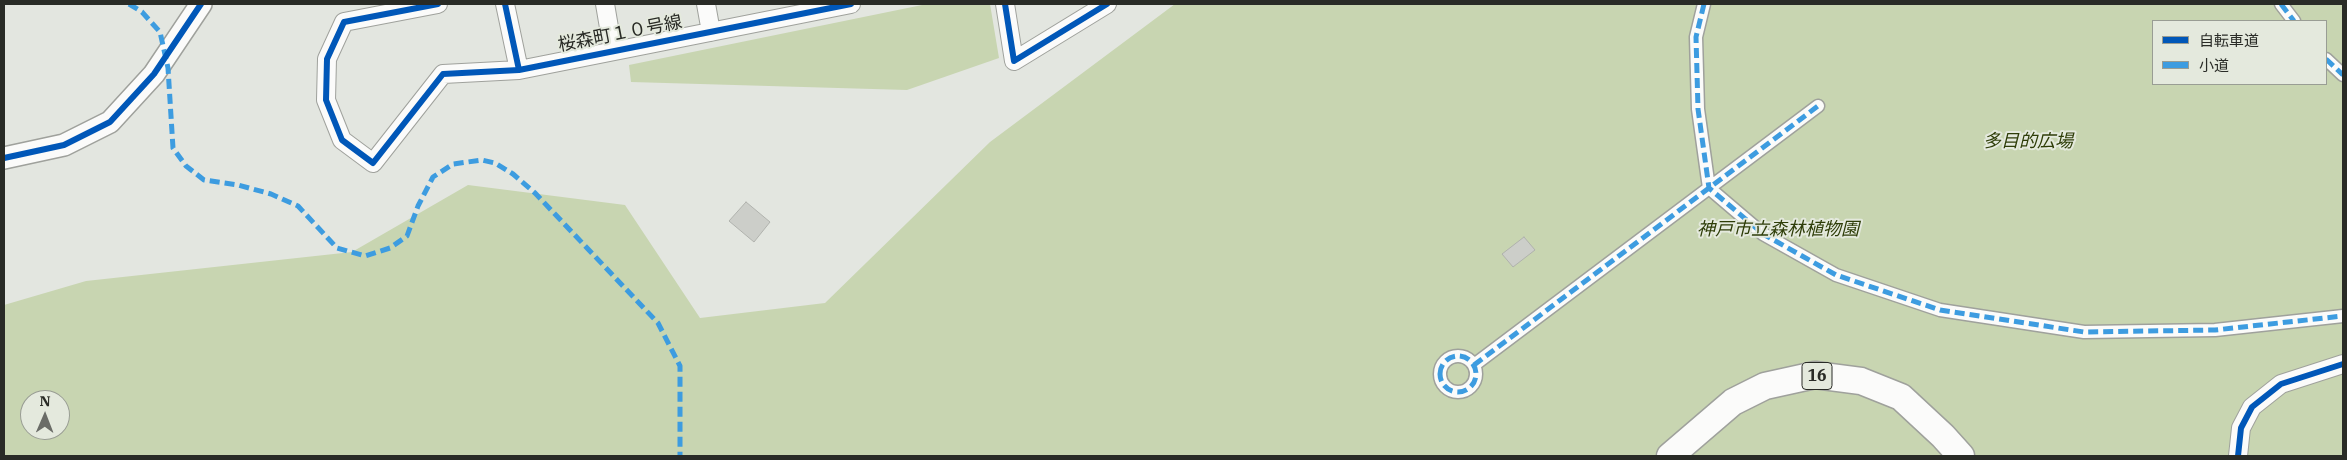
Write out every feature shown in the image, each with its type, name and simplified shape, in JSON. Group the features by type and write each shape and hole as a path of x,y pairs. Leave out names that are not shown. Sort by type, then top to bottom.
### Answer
{"main road":[{"name":"16","path":"1670,456 1734,402 1765,386 1815,376 1861,381 1901,397 1962,456"}],"street":[{"path":"4,158 64,145 110,122 154,74 201,4"},
{"name":"桜森町１０号線","path":"438,4 344,22 327,59 326,100 342,140 373,163 443,74 519,70 711,32 805,8 851,4"},
{"path":"505,4 519,70"},
{"path":"604,4 613,51"},
{"path":"706,4 711,32"},
{"path":"1005,4 1014,61 1107,4"},
{"path":"1704,4 1696,37 1698,109 1709,188 1763,234 1836,275 1940,310 2084,332 2215,330 2343,316"},
{"path":"2281,4 2293,20"},
{"path":"2327,60 2343,76"},
{"path":"1474,365 1818,106"},
{"path":"2238,456 2242,428 2252,407 2281,384 2343,364"}],"green space":[{"path":"927,4 990,4 999,58 907,90 631,82 629,65"},
{"name":"神戸市立森林植物園","path":"1175,4 2343,4 2343,456 4,456 4,305 86,281 352,252 468,185 625,205 700,318 825,303 990,142"}],"building":[{"path":"746,202 770,222 754,242 729,221"},
{"path":"1524,237 1535,250 1513,267 1502,254"}],"marked path":[{"path":"129,4 142,12 160,32 168,68 173,148 186,166 204,180 238,185 271,194 298,206 337,248 365,256 390,248 407,236 418,206 433,177 453,164 482,160 495,163 513,174 535,193 658,323 680,366 680,456"},
{"path":"1704,4 1696,37 1698,109 1709,188 1763,234 1836,275 1940,310 2084,332 2215,330 2343,316"},
{"path":"2281,4 2293,20"},
{"path":"2327,60 2343,75"},
{"path":"1474,365 1818,106"},
{"path":"1458,356 1465,357 1471,361 1475,367 1476,374 1475,381 1471,387 1465,391 1458,392 1451,391 1445,387 1441,381 1440,374 1441,367 1445,361 1451,357 1458,356"}],"cycle path":[{"path":"4,158 64,145 110,122 154,74 201,4"},
{"path":"438,4 344,22 327,59 326,100 342,140 373,163 443,74 519,70"},
{"path":"505,4 519,70 851,4"},
{"path":"1005,4 1014,61 1107,4"},
{"path":"2238,456 2241,428 2252,407 2281,384 2343,364"}],"park label":[{"name":"多目的広場","path":"2028,142"}]}
